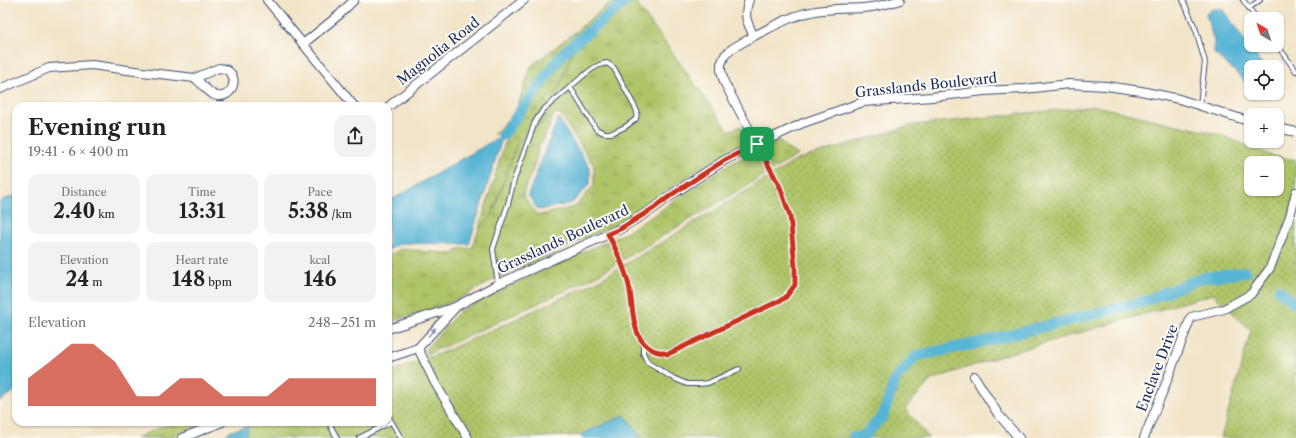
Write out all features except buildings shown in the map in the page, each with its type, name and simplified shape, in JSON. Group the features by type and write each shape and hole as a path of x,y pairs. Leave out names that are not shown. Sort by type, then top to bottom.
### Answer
{"street":[{"path":"266,0 351,102"},
{"path":"303,44 339,15 354,0"},
{"name":"Magnolia Road","path":"392,105 524,0"},
{"path":"748,0 745,15 748,26 754,36"},
{"path":"757,144 724,82 721,64 725,55 733,48 782,22 811,12 828,9 864,8 900,0"},
{"path":"0,89 49,68 92,65 195,78 219,68 228,70 231,73 234,82 228,94 218,96 210,92 195,78"},
{"name":"Grasslands Boulevard","path":"392,328 455,307 498,284 620,229 725,160 803,123 863,102 1069,84 1106,86 1179,99 1244,120"},
{"path":"1284,129 1296,132"},
{"name":"Enclave Drive","path":"1144,438 1191,317 1224,309 1251,294 1270,268 1290,216 1296,192"},
{"name":"Grasslands Boulevard","path":"392,357 418,348 455,307"},
{"path":"418,348 435,383 468,438"},
{"path":"974,376 998,414 1019,438"},
{"path":"182,438 212,426"}],"lane":[{"path":"1183,0 1196,30 1205,62 1200,106"},
{"path":"1243,0 1252,12"},
{"path":"1249,8 1260,0"},
{"path":"1282,52 1296,71"},
{"path":"498,284 493,249 508,204 514,180 535,122 544,110 570,87 592,69 607,63 614,68 634,104 637,111 636,119 625,127 612,133 604,133 596,129 570,87"},
{"path":"643,343 655,351 668,354 785,298 795,285 795,267 790,216 780,187 757,144"},
{"path":"608,234 618,253 629,285 635,328 643,343 644,354 648,363 667,375 687,384 708,383 738,369"},
{"path":"392,424 401,438"},
{"path":"331,426 337,438"},
{"path":"359,438 383,426"}],"green space":[{"path":"613,0 634,0 729,131 741,126 749,141 722,155 617,224 495,279 456,300 454,299 452,302 392,322 392,254 401,249 453,254 459,249 472,248 479,229 492,216 517,143 548,118 572,53 575,32","holes":["556,113 561,115 594,166 594,186 575,207 537,215 524,197 523,193 536,161 538,147 545,137 554,114"]},
{"path":"575,32 572,53 548,118 517,143 492,216 479,229 507,136 503,130 493,135 516,111 531,66"},
{"path":"1096,106 1221,135 1244,144 1244,148 1253,148 1275,156 1244,156 1244,196 1284,196 1284,158 1296,160 1296,438 1221,438 1251,330 1213,294 1007,354 931,380 905,409 929,438 641,438 625,415 580,435 530,438 245,438 248,426 392,426 392,371 446,351 596,282 799,159 913,125"},
{"path":"779,140 787,149 798,155 594,277 426,354 425,350 459,312 501,290 623,234 658,213 677,198 728,165"},
{"path":"196,426 167,438 136,438 161,427"}],"water":[{"path":"1213,9 1222,9 1244,39 1244,52 1253,52 1259,60 1244,60 1244,80 1214,53 1214,41 1206,14"},
{"path":"558,118 590,168 590,184 572,203 538,210 528,195"},
{"path":"503,135 469,244 401,243 392,248 392,200"},
{"path":"12,196 12,393 0,401 0,201"},
{"path":"625,415 641,438 583,438 580,435"},
{"path":"248,426 245,438 227,438 228,432"}],"waterway":[{"path":"503,135 565,51 627,0"},
{"path":"853,438 864,436 883,416 895,380 916,356 978,343 1142,302 1201,278 1246,272"},
{"path":"1279,290 1296,305"}],"route":[{"path":"757,144 780,187 790,216 795,267 795,285 785,298 668,354 655,351 643,343 635,328 629,285 618,253 608,234 620,229 654,208 674,193 725,160 757,144"}]}
